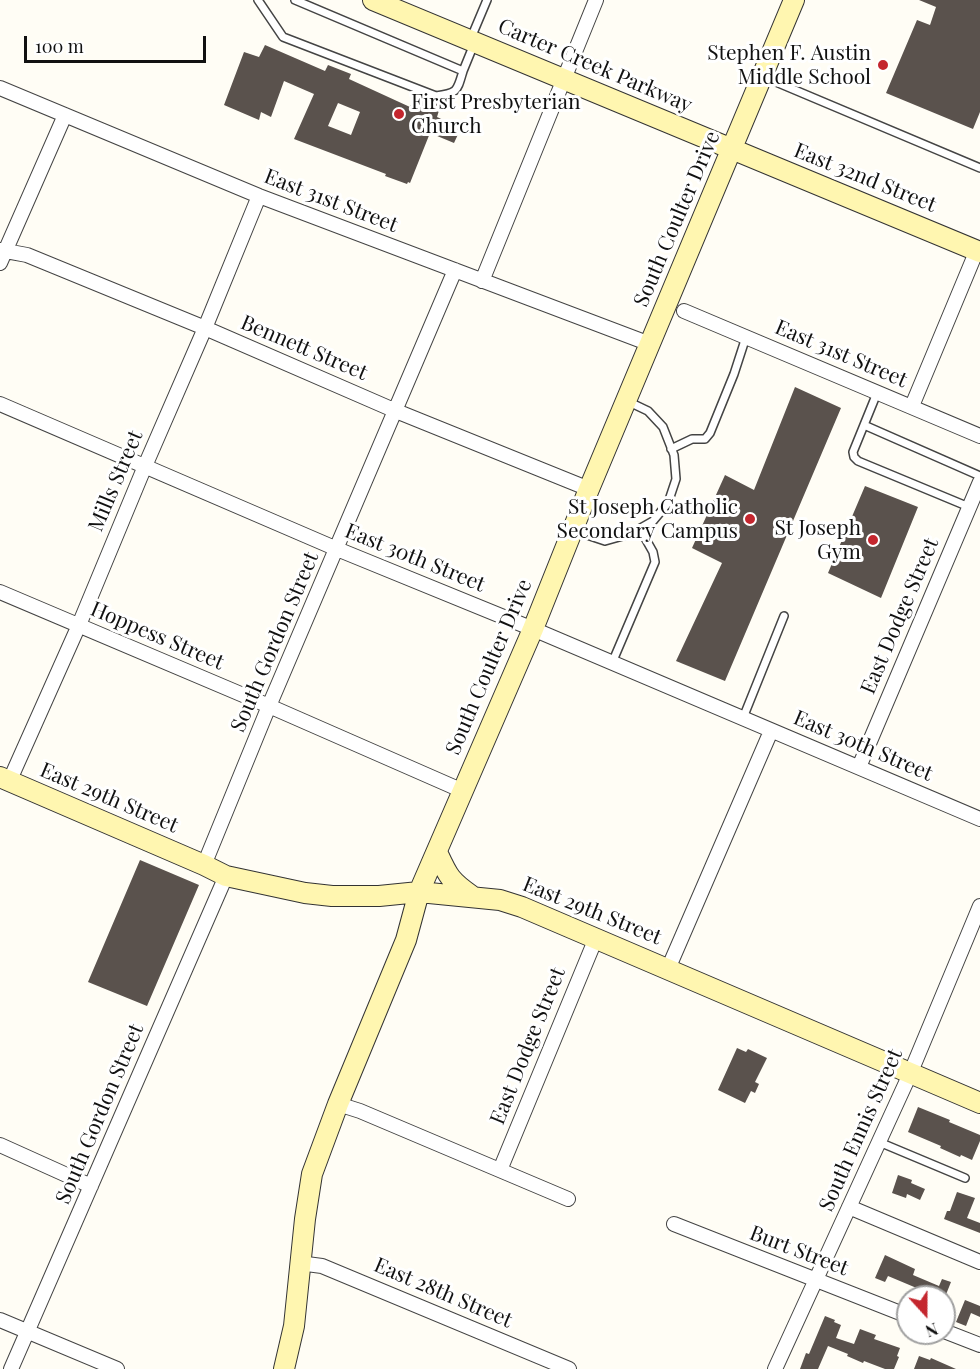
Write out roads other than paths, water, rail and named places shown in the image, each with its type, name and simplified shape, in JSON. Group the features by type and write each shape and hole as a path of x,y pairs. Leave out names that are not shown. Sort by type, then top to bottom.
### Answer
{"street":[{"name":"Carter Creek Parkway","path":"373,0 409,7 472,41 732,150"},
{"path":"482,281 596,0"},
{"name":"South Coulter Drive","path":"284,1369 294,1326 299,1263 312,1174 338,1104 406,940 419,892 533,628 794,0"},
{"name":"East 31st Street","path":"0,88 259,196 650,344"},
{"path":"2,255 65,115"},
{"name":"East 32nd Street","path":"732,150 978,251"},
{"name":"Mills Street","path":"5,779 79,625 259,196"},
{"path":"912,406 978,251"},
{"name":"Bennett Street","path":"2,255 27,255 205,328 396,411 590,489"},
{"name":"South Gordon Street","path":"204,865 269,706 456,270"},
{"name":"East 31st Street","path":"684,311 980,436"},
{"name":"East 30th Street","path":"0,404 337,549 533,628 980,819"},
{"name":"East Dodge Street","path":"859,767 980,482"},
{"name":"Hoppess Street","path":"0,592 463,791"},
{"path":"668,969 771,731"},
{"name":"East 29th Street","path":"5,779 226,876 304,894 379,896 419,892 500,900 522,907 980,1103"},
{"path":"437,852 450,879 472,896"},
{"name":"South Gordon Street","path":"11,1369 226,876"},
{"name":"South Ennis Street","path":"775,1369 910,1074 980,906"},
{"name":"East Dodge Street","path":"500,1170 596,938"},
{"path":"338,1104 360,1111 568,1199"},
{"path":"0,1145 91,1186"},
{"path":"849,1208 980,1262"},
{"name":"Burt Street","path":"674,1224 896,1311"},
{"name":"East 28th Street","path":"299,1263 322,1266 544,1364 569,1369"},
{"path":"0,1320 117,1369"},
{"path":"956,1336 980,1345"}],"lane":[{"path":"258,0 283,37 436,96 451,94 458,87 487,0"},
{"path":"295,0 463,70"},
{"path":"762,76 980,168"},
{"path":"671,449 692,439 705,439 710,433 746,337"},
{"path":"878,392 853,452 854,457 858,461 969,507"},
{"path":"573,530 605,541 630,534 653,521 668,503 676,479 674,455 663,427 648,411 626,401"},
{"path":"864,425 980,476"},
{"path":"612,663 655,562 653,552 640,529"},
{"path":"742,718 784,616"},
{"path":"879,1142 965,1178"}],"place":[{"name":"Stephen F. Austin Middle School","path":"883,65"},
{"name":"First Presbyterian Church","path":"399,114"},
{"name":"St Joseph Catholic Secondary Campus","path":"750,519"},
{"name":"St Joseph Gym","path":"873,540"}]}
